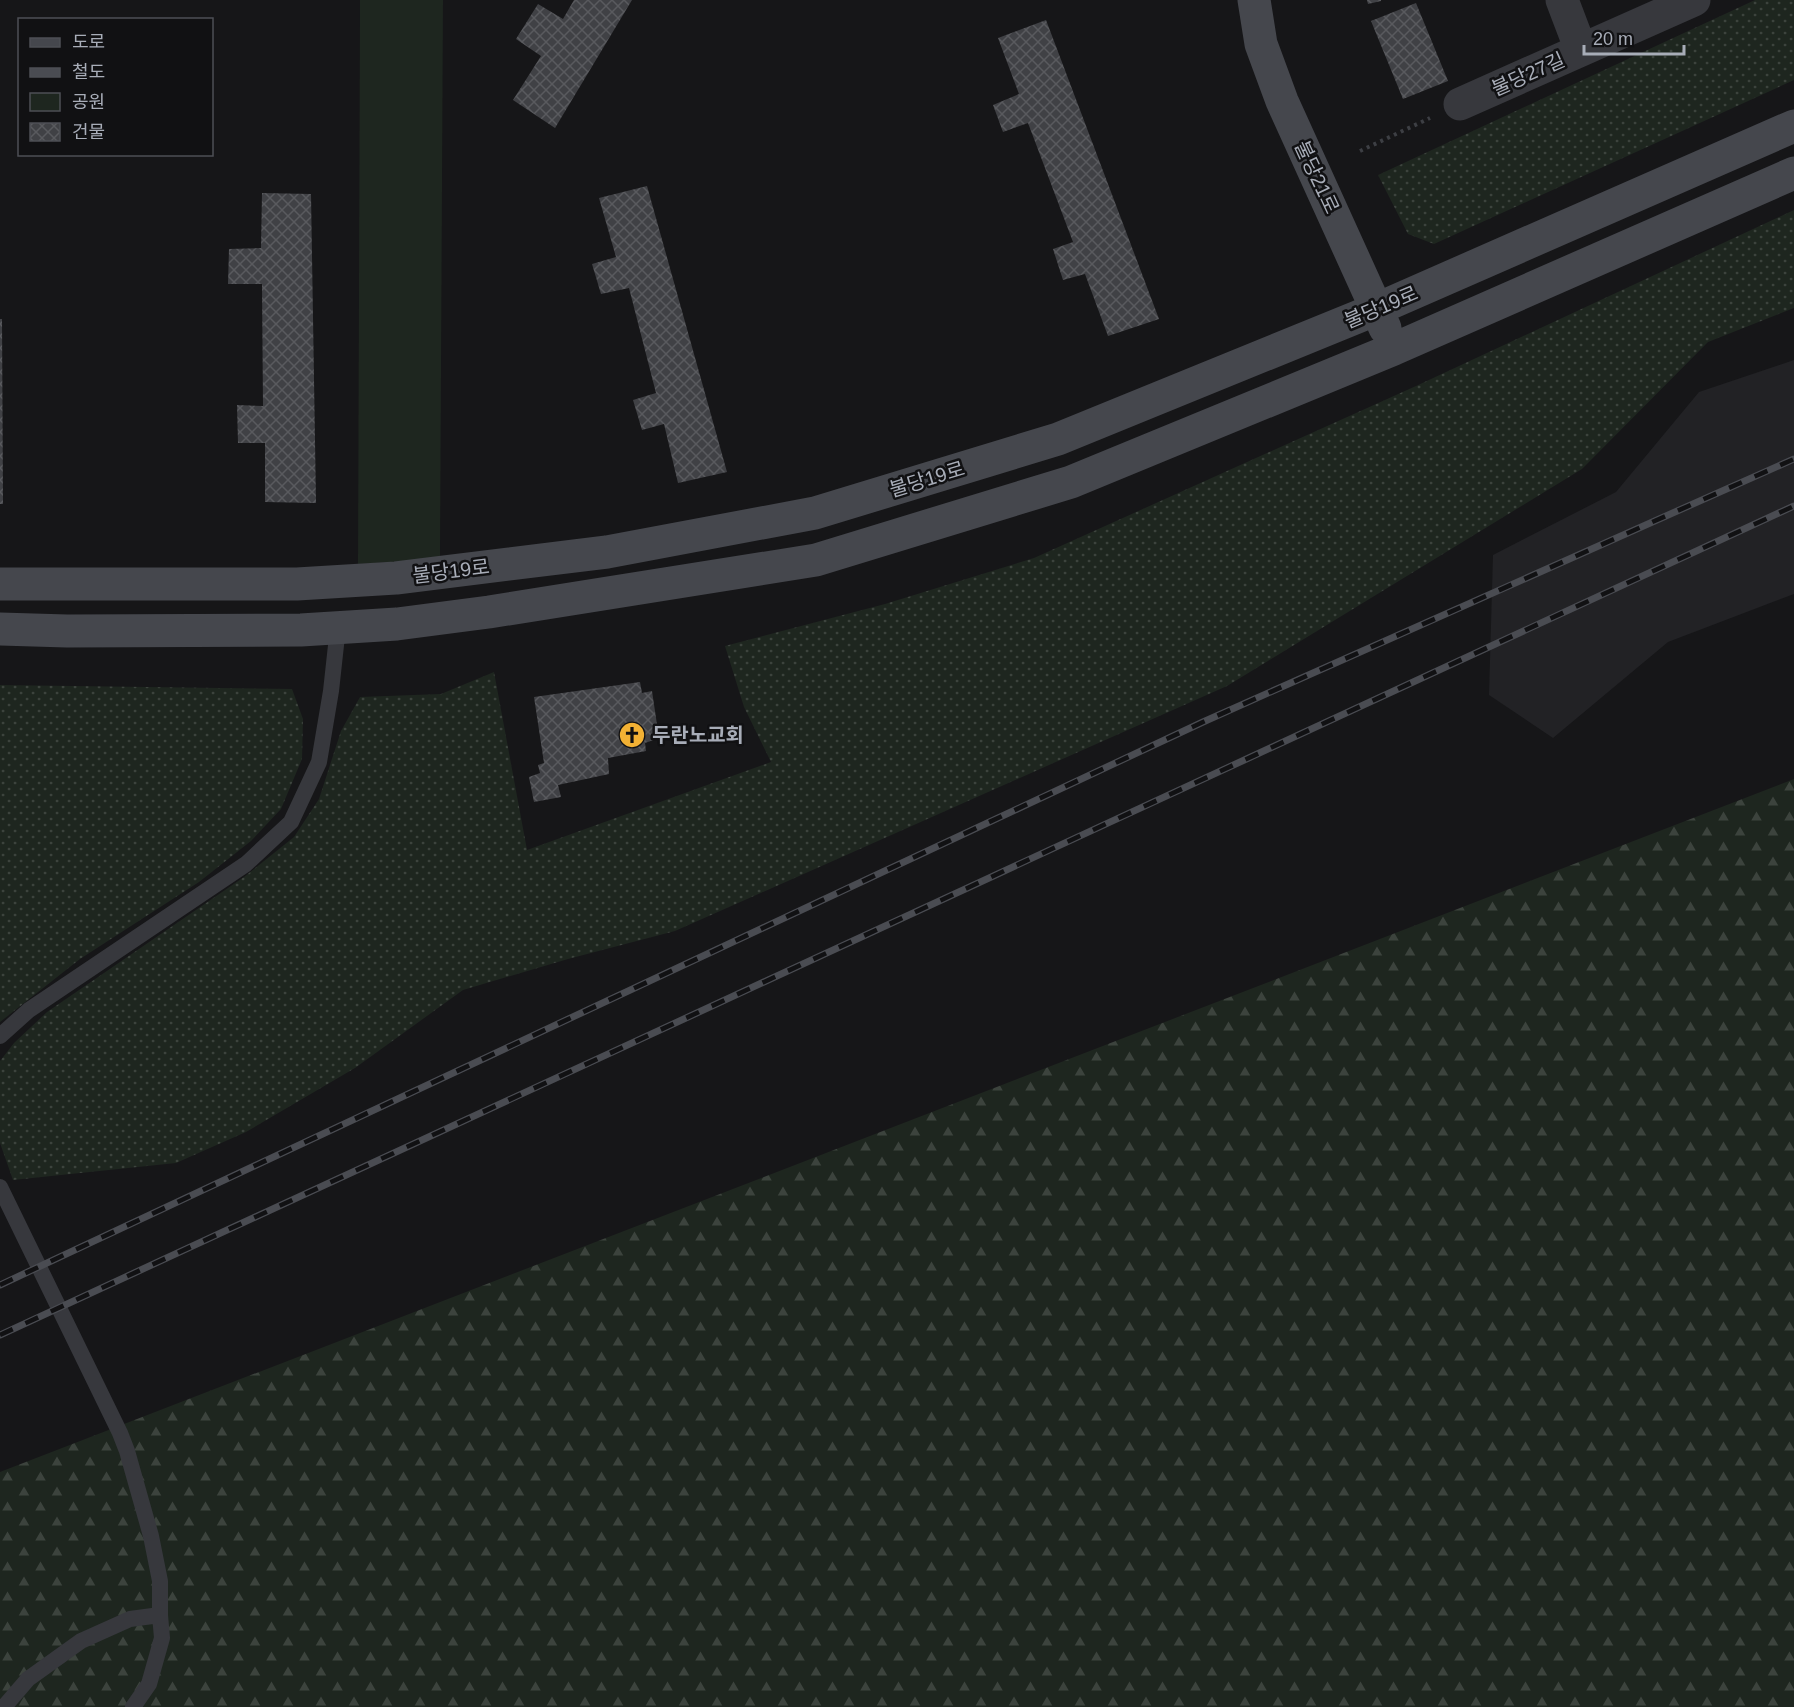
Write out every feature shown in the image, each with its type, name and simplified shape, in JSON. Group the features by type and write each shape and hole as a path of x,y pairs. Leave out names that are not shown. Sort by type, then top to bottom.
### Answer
{"street":[{"name":"불당21로","path":"1254,0 1261,44 1282,101 1394,349"},
{"path":"1562,0 1581,50"},
{"name":"불당27길","path":"1460,104 1692,0"},
{"name":"불당19로","path":"0,584 297,584 396,578 607,552 815,513 1058,439 1377,309 1794,126"},
{"path":"0,629 301,630 397,624 489,612 816,560 1071,482 1394,349 1794,173"},
{"path":"297,584 313,593 319,606 314,620 301,630"}],"lane":[{"path":"0,1036 29,1010 246,864 291,822 319,762 331,691 338,627"},
{"path":"0,1187 120,1433 151,1536 160,1581 162,1638 149,1684 133,1707"},
{"path":"4,1707 28,1679 81,1641 130,1619 160,1616"}],"path":[{"path":"1360,151 1460,104"}],"shaded area":[{"path":"1794,360 1794,594 1668,642 1553,738 1489,695 1493,555 1616,492 1699,392"}],"green space":[{"path":"360,0 443,0 440,559 358,564"},
{"path":"1755,0 1794,0 1794,80 1434,244 1408,234 1378,175"},
{"path":"1794,210 1794,308 1708,342 1582,469 1227,686 675,931 463,990 355,1068 246,1132 176,1163 13,1180 0,1143 0,1061 14,1043 47,1012 244,877 294,837 319,799 341,731 360,697 441,694 494,672 527,850 771,762 744,707 725,646 885,604 1034,558 1416,386"},
{"path":"0,685 292,689 303,719 302,759 281,809 251,841 199,882 80,959 0,1022"},
{"path":"1794,779 1794,1707 0,1707 0,1472"}],"building":[{"path":"574,0 632,0 555,128 513,100 541,56 516,39 538,4 563,19"},
{"path":"1367,0 1381,0 1381,1 1368,4"},
{"path":"1416,3 1448,81 1403,99 1371,21"},
{"path":"1046,20 1159,319 1108,336 1085,274 1063,280 1053,249 1073,242 1028,123 1003,132 993,105 1019,94 998,38"},
{"path":"647,186 727,472 678,483 664,424 642,430 633,400 656,393 629,288 601,294 592,264 616,257 599,198"},
{"path":"262,193 311,194 316,503 265,502 265,443 238,443 237,405 263,406 262,284 228,284 229,249 261,248"},
{"path":"0,319 2,319 3,504 0,504"},
{"path":"640,682 642,693 652,691 659,738 645,743 646,751 608,758 609,774 558,785 561,797 534,802 529,777 540,773 538,765 544,763 534,697"}],"railway":[{"path":"0,1285 1203,722 1794,459"},
{"path":"0,1335 1794,506"}],"place":[{"name":"두란노교회","path":"632,735"}]}
